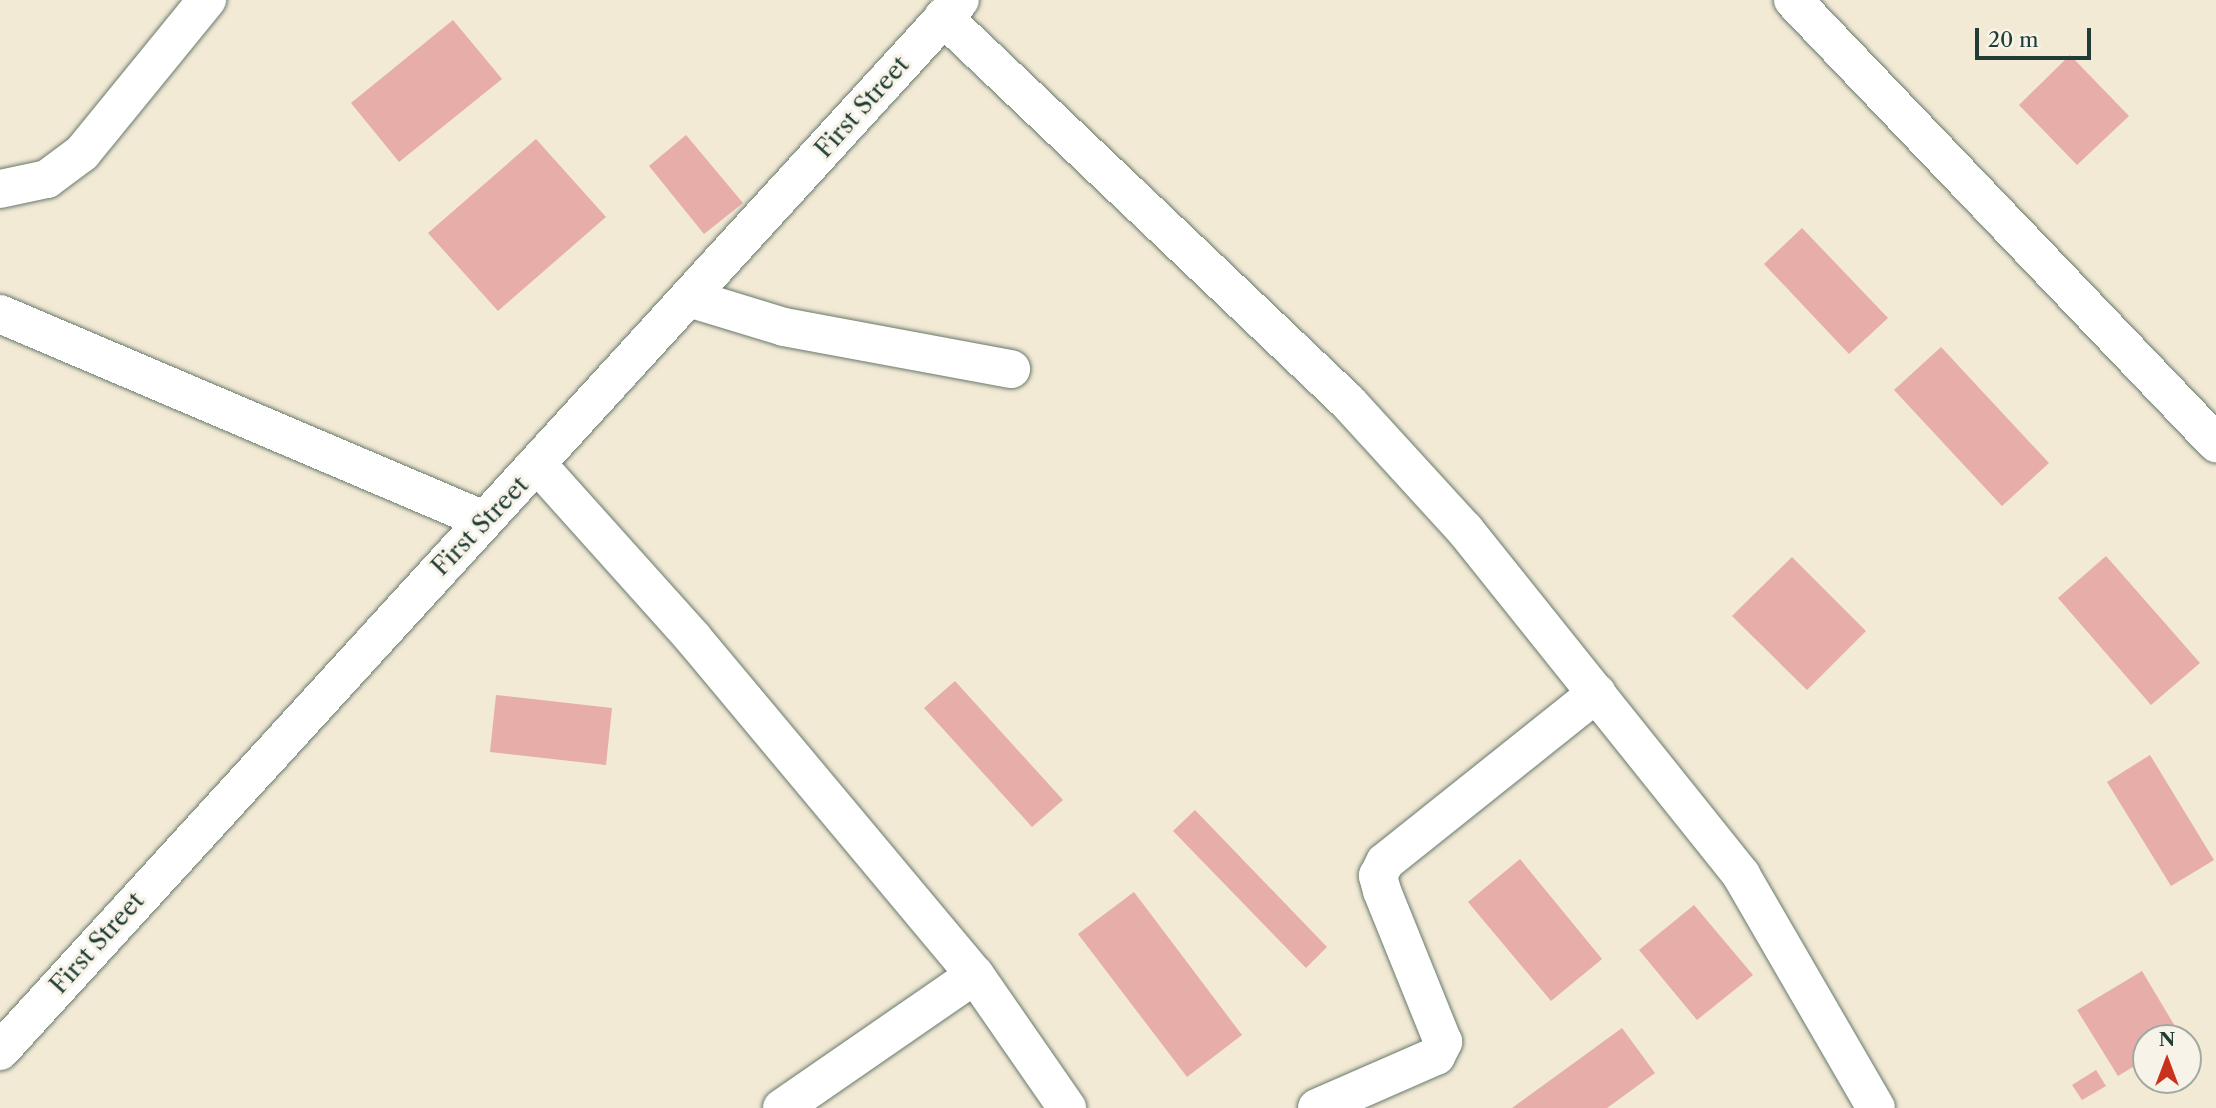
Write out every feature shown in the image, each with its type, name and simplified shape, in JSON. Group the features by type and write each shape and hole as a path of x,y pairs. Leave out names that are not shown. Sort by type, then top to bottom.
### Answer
{"street":[{"path":"0,189 47,179 82,153 207,0"},
{"path":"1793,0 2216,443"},
{"path":"951,9 1348,402 1465,530 1741,875 1876,1108"},
{"name":"First Street","path":"0,1051 484,520 538,465 951,9"},
{"path":"689,298 784,327 1011,369"},
{"path":"0,314 484,520"},
{"path":"538,465 693,638 975,975 1067,1108"},
{"path":"1317,1108 1436,1056 1443,1042 1382,891 1378,876 1385,862 1597,693"},
{"path":"782,1108 975,975"}],"building":[{"path":"453,20 502,79 399,162 351,103"},
{"path":"2070,55 2129,116 2077,165 2019,105"},
{"path":"686,135 743,203 704,234 649,166"},
{"path":"536,139 606,217 498,311 428,233"},
{"path":"1802,228 1888,318 1849,354 1764,264"},
{"path":"1941,347 2049,463 2002,506 1894,390"},
{"path":"2106,556 2200,663 2151,705 2058,598"},
{"path":"1792,557 1866,631 1807,690 1732,616"},
{"path":"955,681 1063,800 1032,827 924,708"},
{"path":"496,695 612,708 606,765 490,752"},
{"path":"2150,755 2214,860 2171,886 2107,782"},
{"path":"1195,810 1327,947 1306,968 1173,831"},
{"path":"1520,859 1602,959 1551,1001 1468,902"},
{"path":"1134,892 1242,1035 1187,1077 1078,934"},
{"path":"1694,905 1753,975 1697,1020 1639,950"},
{"path":"2142,971 2174,1024 2132,1024 2132,1068 2118,1076 2077,1010"},
{"path":"1622,1028 1655,1073 1607,1108 1512,1108"},
{"path":"2096,1070 2106,1086 2082,1100 2072,1085"}]}
